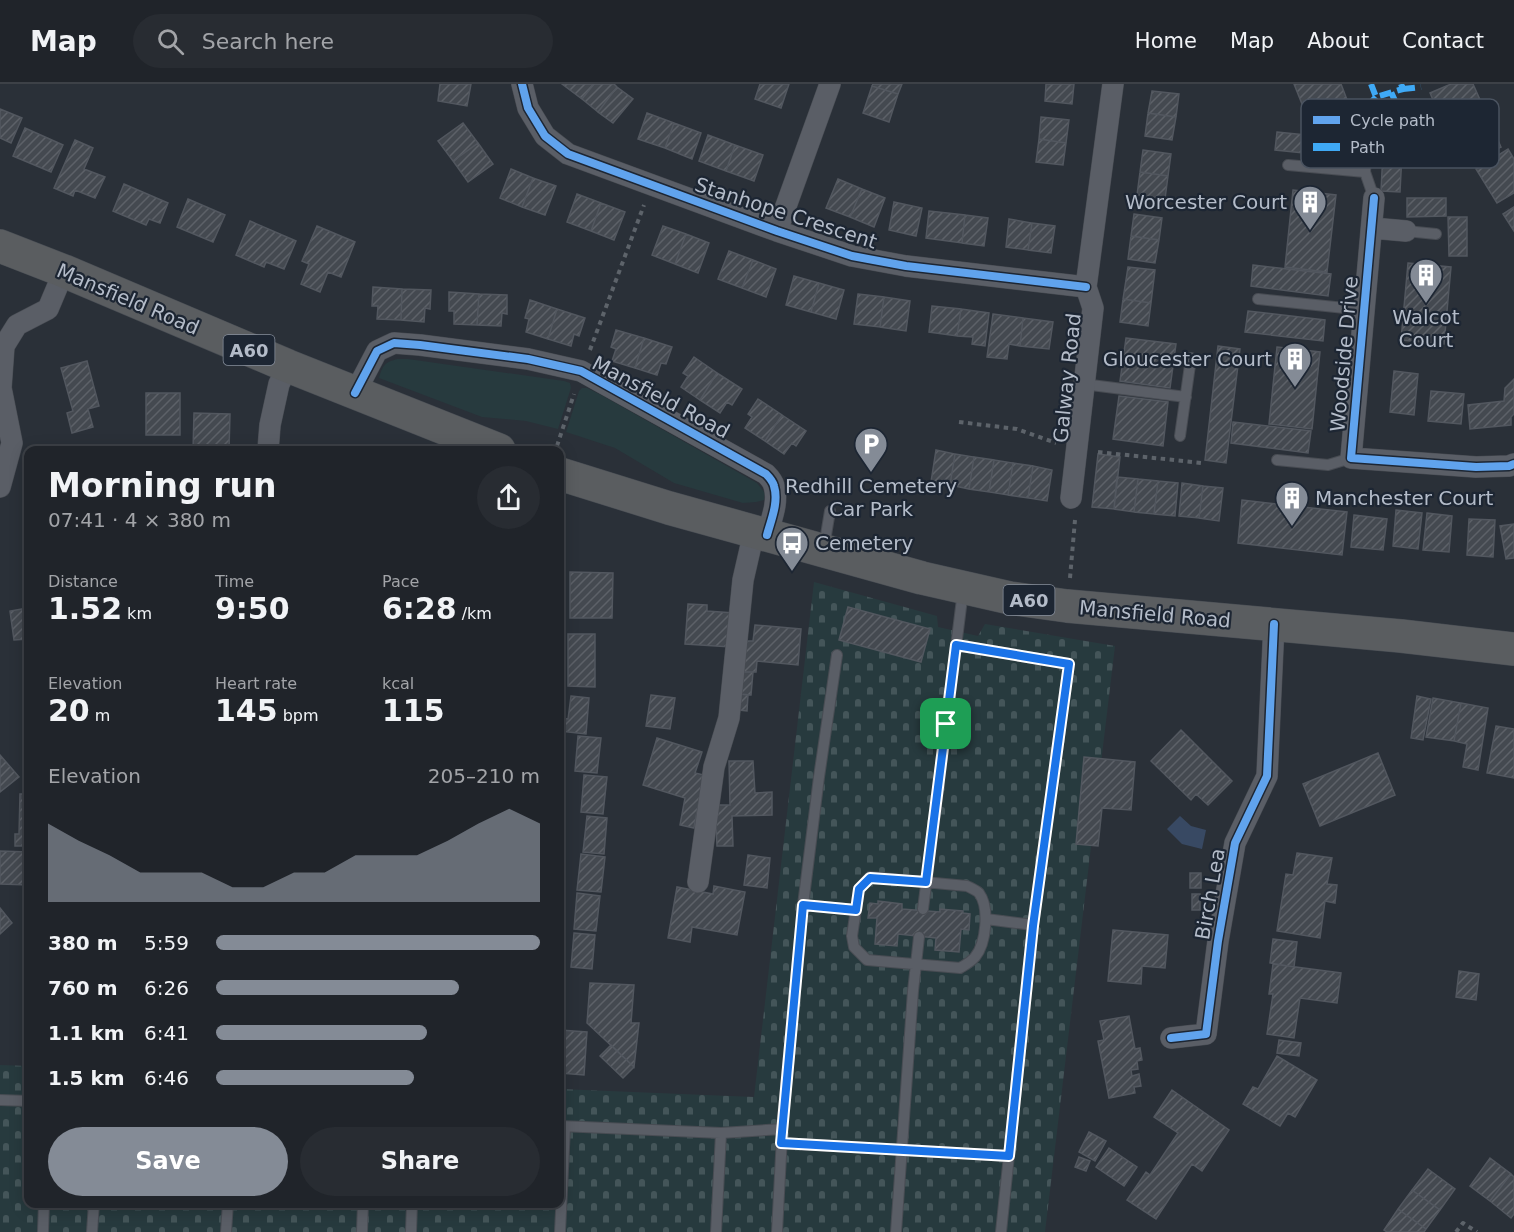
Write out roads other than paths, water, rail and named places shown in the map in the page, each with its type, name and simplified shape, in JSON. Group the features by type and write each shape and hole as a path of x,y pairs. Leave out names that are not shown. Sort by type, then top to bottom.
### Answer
{"highway":[{"name":"Mansfield Road","path":"0,246 288,366 489,446"},
{"name":"Mansfield Road","path":"564,475 760,534 922,578 1010,598 1067,606 1401,636 1514,649"}],"street":[{"name":"Stanhope Crescent","path":"522,84 528,108 545,136 568,154 777,231 852,256 906,266 1086,287"},
{"path":"777,231 830,84"},
{"name":"Galway Road","path":"1071,498 1093,308 1086,287 1113,84"},
{"name":"Woodside Drive","path":"1374,198 1352,458 1476,467 1514,464"},
{"path":"1372,228 1406,231"},
{"path":"0,487 12,442 1,388 4,346 17,325 48,309 64,271"},
{"name":"Mansfield Road","path":"355,393 377,351 394,344 420,345 528,359 581,372 766,474 774,485 774,511 760,534 743,580 729,718 714,767 698,882"},
{"path":"268,446 270,425 279,384 288,366"},
{"name":"Birch Lea","path":"1171,1038 1206,1034 1218,941 1235,843 1267,776 1274,624"}],"lane":[{"path":"1288,165 1301,166"},
{"path":"1321,168 1365,172"},
{"path":"1365,168 1374,198"},
{"path":"1406,231 1437,234"},
{"path":"1258,299 1364,310"},
{"path":"1180,436 1191,358"},
{"path":"1083,384 1186,397"},
{"path":"1277,460 1328,465 1352,458"},
{"path":"823,551 830,511"},
{"path":"922,909 963,587"},
{"path":"956,645 1069,664 1033,926 1001,1232"},
{"path":"777,1232 782,1129 803,905 820,765 837,655"},
{"path":"870,878 967,886 978,891 982,900 986,919 983,941 977,956 960,968 867,960 854,947 852,936 856,910 859,889 870,878"},
{"path":"803,905 856,910"},
{"path":"986,919 1033,926"},
{"path":"896,1232 919,937"},
{"path":"0,1100 24,1101"},
{"path":"564,1127 721,1133 782,1129"},
{"path":"716,1232 721,1133"},
{"path":"781,1143 1009,1156"},
{"path":"43,1232 44,1208"},
{"path":"92,1232 94,1208"},
{"path":"226,1232 228,1208"},
{"path":"362,1232 363,1208"},
{"path":"411,1232 412,1208"},
{"path":"560,1208 560,1232"}],"water":[{"path":"1180,816 1191,826 1206,830 1202,849 1182,844 1167,829"}],"place":[{"name":"Worcester Court","path":"1310,231"},
{"name":"Walcot Court","path":"1426,304"},
{"name":"Gloucester Court","path":"1295,388"},
{"name":"Redhill Cemetery Car Park","path":"871,473"},
{"name":"Manchester Court","path":"1292,527"},
{"name":"Cemetery","path":"792,572"}]}
